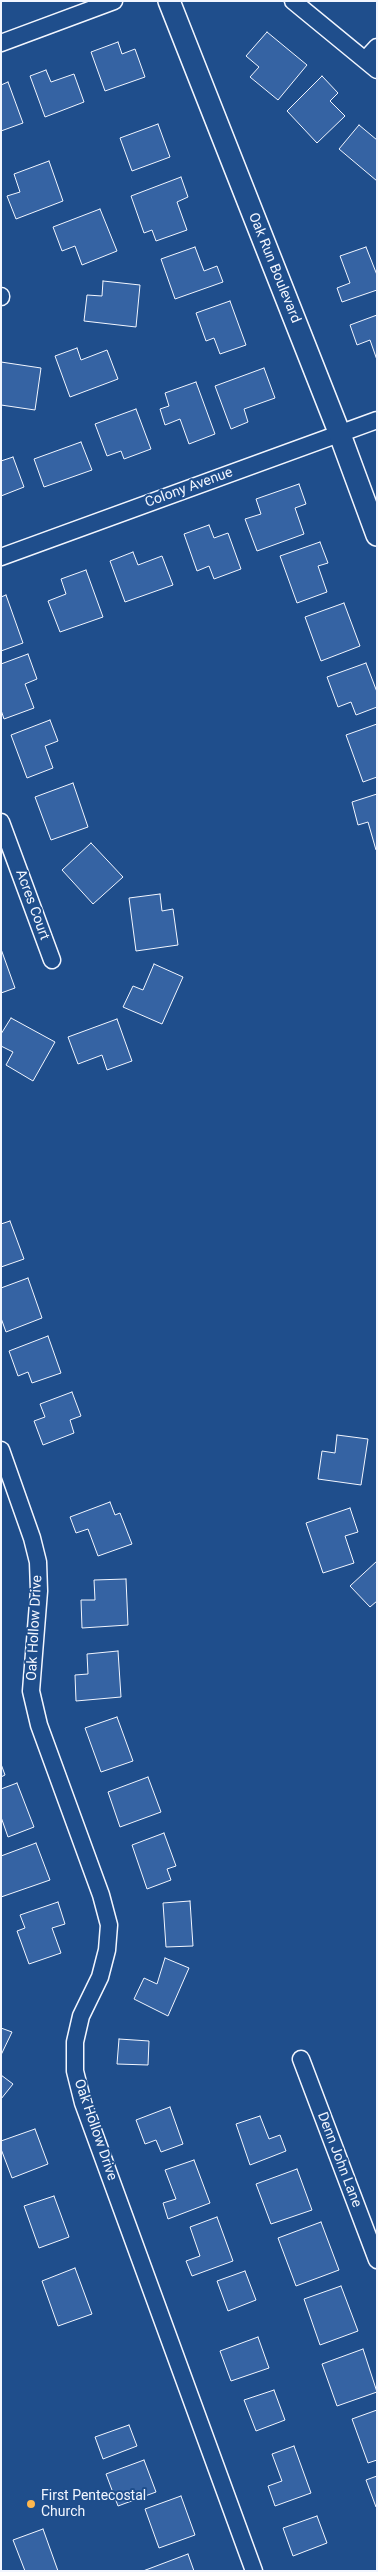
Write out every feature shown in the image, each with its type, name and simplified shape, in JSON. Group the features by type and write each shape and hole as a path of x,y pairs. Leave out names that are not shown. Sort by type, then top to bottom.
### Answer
{"street":[{"path":"1,43 114,1"},
{"name":"Oak Run Boulevard","path":"169,1 339,432 377,535"},
{"path":"294,1 371,65 377,47"},
{"name":"Colony Avenue","path":"1,557 339,432 377,420"},
{"name":"Acres Court","path":"1,822 52,960"},
{"name":"Oak Hollow Drive","path":"1,1450 32,1538 38,1562 39,1592 31,1691 37,1716 101,1895 109,1925 107,1950 100,1977 81,2016 75,2042 75,2071 83,2103 254,2571"},
{"name":"Denn John Lane","path":"301,2060 377,2260"}],"building":[{"path":"267,32 307,65 278,100 250,77 259,67 246,56"},
{"path":"118,42 122,54 135,49 145,77 105,91 91,52"},
{"path":"46,70 51,82 74,74 84,102 45,117 30,76"},
{"path":"322,76 338,93 330,101 345,116 317,143 287,111"},
{"path":"8,82 23,123 1,131 1,85"},
{"path":"158,124 170,157 132,171 120,138"},
{"path":"359,125 377,140 377,181 339,149"},
{"path":"49,161 63,201 16,219 7,196 20,192 14,174"},
{"path":"181,177 188,197 177,202 187,230 156,241 152,230 144,233 131,196"},
{"path":"100,209 117,251 82,265 75,246 62,251 53,227"},
{"path":"195,247 204,271 217,266 223,282 175,299 161,259"},
{"path":"366,247 377,275 377,290 342,302 337,288 350,283 340,256"},
{"path":"103,281 140,285 136,327 84,321 87,295 102,296"},
{"path":"230,301 246,345 220,354 214,338 206,341 196,313"},
{"path":"377,315 377,360 370,340 357,345 350,325"},
{"path":"77,348 81,360 107,350 118,379 70,397 55,356"},
{"path":"1,362 41,368 35,410 1,405"},
{"path":"264,368 275,398 244,409 248,422 231,429 215,386"},
{"path":"196,382 215,434 189,444 180,419 165,425 160,409 169,406 165,393"},
{"path":"136,409 151,449 124,459 121,451 107,456 95,424"},
{"path":"81,442 92,470 44,487 34,459"},
{"path":"13,457 24,487 1,496 1,461"},
{"path":"299,484 306,504 295,508 304,534 257,551 245,519 261,514 256,499"},
{"path":"209,525 214,538 228,533 241,569 214,579 209,566 197,571 184,534"},
{"path":"320,542 328,563 318,566 327,592 297,603 280,556"},
{"path":"133,552 138,565 162,556 173,585 125,602 110,561"},
{"path":"86,570 103,617 60,632 48,601 66,594 61,579"},
{"path":"6,595 23,643 1,651 1,597"},
{"path":"344,603 360,646 321,661 305,617"},
{"path":"28,654 37,679 25,684 34,708 4,719 1,710 1,664"},
{"path":"366,663 377,692 377,707 356,715 351,702 338,707 327,677"},
{"path":"50,720 58,741 45,746 53,768 27,778 11,735"},
{"path":"377,724 377,777 363,782 346,735"},
{"path":"73,783 88,827 51,840 35,797"},
{"path":"377,794 376,850 368,822 358,825 352,802"},
{"path":"91,843 123,877 93,904 62,870"},
{"path":"160,894 162,911 173,909 178,945 136,951 129,898"},
{"path":"1,949 15,988 1,993"},
{"path":"154,964 183,977 162,1024 123,1007 133,986 143,990"},
{"path":"11,1018 55,1042 33,1081 6,1065 13,1052 1,1046 1,1034"},
{"path":"117,1019 132,1061 107,1070 102,1055 78,1064 68,1037"},
{"path":"10,1221 24,1259 1,1267 1,1224"},
{"path":"28,1278 42,1318 6,1332 1,1318 1,1288"},
{"path":"48,1336 61,1373 32,1383 28,1372 18,1376 9,1351"},
{"path":"72,1392 81,1416 70,1420 74,1433 43,1445 34,1421 45,1417 40,1404"},
{"path":"337,1435 368,1439 361,1485 318,1479 322,1451 335,1453"},
{"path":"110,1502 115,1515 120,1513 132,1544 98,1556 88,1529 76,1533 70,1517"},
{"path":"350,1508 358,1532 345,1536 354,1563 323,1573 306,1523"},
{"path":"377,1561 377,1601 370,1607 350,1586"},
{"path":"126,1579 128,1625 82,1628 81,1600 95,1600 94,1580"},
{"path":"118,1651 121,1697 76,1701 75,1675 88,1674 87,1654"},
{"path":"117,1717 133,1761 101,1772 85,1728"},
{"path":"1,1764 5,1775 1,1777"},
{"path":"148,1777 161,1812 120,1827 108,1792"},
{"path":"17,1783 34,1827 8,1837 1,1817 1,1789"},
{"path":"164,1833 176,1866 167,1869 171,1880 147,1889 132,1845"},
{"path":"36,1843 50,1880 1,1897 1,1856"},
{"path":"190,1901 193,1946 166,1947 163,1903"},
{"path":"58,1902 65,1924 52,1928 61,1953 29,1964 17,1931 25,1928 20,1915"},
{"path":"165,1958 189,1968 168,2016 134,1999 144,1978 157,1984"},
{"path":"1,2028 12,2032 1,2055"},
{"path":"119,2039 149,2041 148,2065 117,2064"},
{"path":"1,2075 13,2084 1,2099"},
{"path":"170,2107 183,2144 161,2152 156,2140 145,2144 136,2120"},
{"path":"260,2116 269,2139 280,2135 286,2151 250,2165 236,2124"},
{"path":"35,2129 48,2164 12,2178 1,2149 1,2141"},
{"path":"194,2160 210,2203 168,2219 163,2203 176,2199 165,2170"},
{"path":"297,2169 312,2210 271,2224 256,2184"},
{"path":"54,2196 69,2237 39,2248 24,2206"},
{"path":"217,2217 233,2261 192,2276 186,2261 200,2256 190,2227"},
{"path":"321,2222 339,2270 296,2286 278,2238"},
{"path":"75,2268 92,2314 58,2326 42,2281"},
{"path":"245,2271 256,2300 228,2311 217,2281"},
{"path":"341,2286 358,2331 320,2345 304,2299"},
{"path":"258,2337 269,2368 231,2381 220,2351"},
{"path":"363,2349 377,2392 337,2406 322,2364"},
{"path":"274,2390 285,2420 256,2431 244,2400"},
{"path":"377,2410 377,2460 368,2463 352,2419"},
{"path":"129,2425 137,2446 103,2459 95,2437"},
{"path":"294,2446 311,2493 275,2506 268,2486 282,2481 272,2454"},
{"path":"144,2460 156,2492 118,2506 106,2474"},
{"path":"377,2476 377,2507 376,2507 366,2480"},
{"path":"181,2496 195,2535 159,2548 145,2509"},
{"path":"317,2516 327,2543 293,2556 283,2528"},
{"path":"43,2529 58,2571 25,2571 13,2540"},
{"path":"188,2554 194,2571 143,2571"}],"place":[{"name":"First Pentecostal Church","path":"31,2504"}]}
